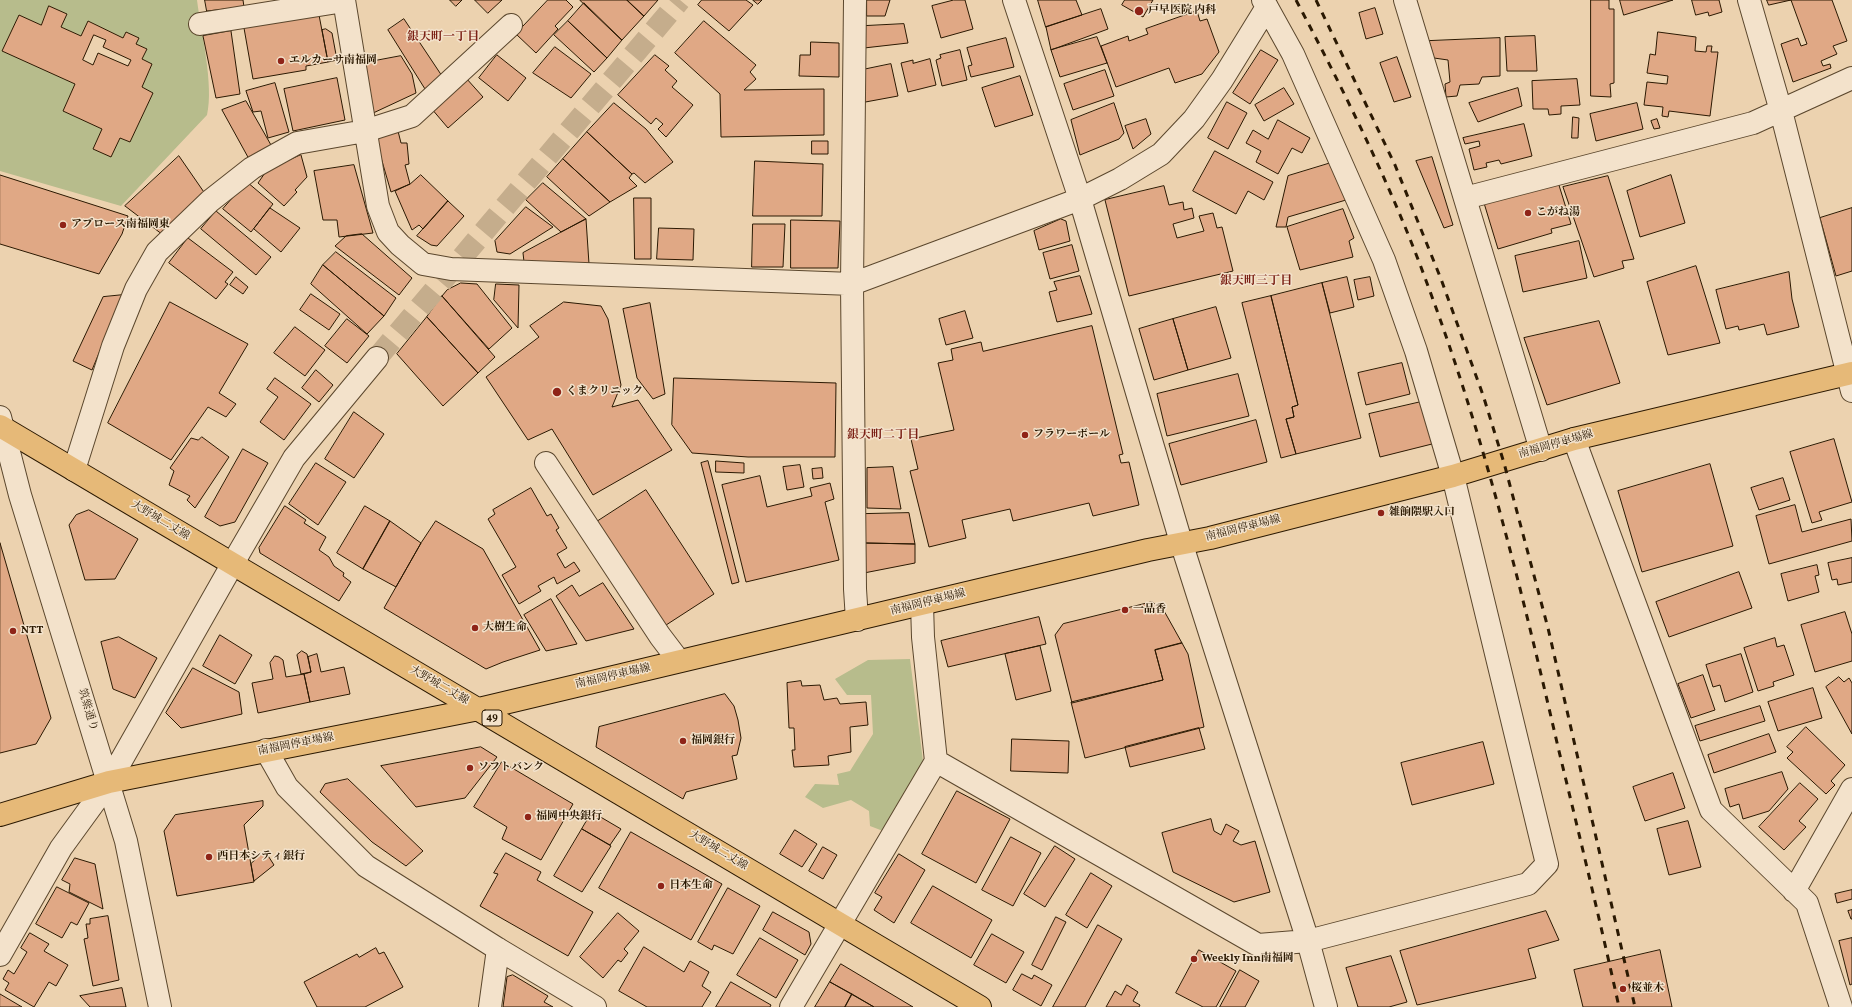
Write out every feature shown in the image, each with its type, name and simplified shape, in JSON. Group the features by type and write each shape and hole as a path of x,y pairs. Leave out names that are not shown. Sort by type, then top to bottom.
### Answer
{"main road":[{"name":"南福岡停車場線","path":"0,815 109,782 479,709 1181,542 1210,538 1454,476 1574,439 1850,379"},
{"name":"大野城二丈線","path":"1,424 74,470 980,1007"}],"street":[{"path":"200,24 344,0 378,206 388,232 423,264 451,269 852,284 1080,199 1120,180 1161,154 1194,119 1222,80 1265,3"},
{"path":"855,0 852,284 855,589 857,620"},
{"path":"1014,0 1080,199 1181,542 1308,941 1326,1007"},
{"path":"1405,0 1541,450"},
{"path":"1749,0 1781,111 1850,379"},
{"path":"936,761 1258,945 1308,941 1528,884 1547,864 1454,476 1416,351 1384,260 1293,54 1265,3"},
{"path":"74,470 113,346 136,289 157,252 210,201 252,168 297,143 365,131 412,116 511,25"},
{"path":"1465,198 1753,123 1852,78"},
{"path":"0,955 61,848 109,782 294,458 377,358"},
{"name":"筑紫通り","path":"1,424 20,495 126,841 160,1007"},
{"path":"1574,439 1710,810 1807,903 1841,1007"},
{"path":"546,463 660,636 679,661"},
{"path":"791,1007 936,761 923,637 922,604"},
{"path":"266,750 287,787 366,866 498,949 595,1007"},
{"path":"1794,891 1852,789"},
{"path":"490,1007 498,949"}],"green space":[{"path":"0,0 197,0 208,74 209,103 207,115 121,206 0,171","holes":["49,6 67,14 61,27 81,36 88,21 123,38 126,32 136,44 147,49 142,59 152,64 142,87 153,93 130,142 120,138 111,157 93,149 102,129 63,111 75,84 2,51 19,15 41,25"]},
{"path":"910,659 924,769 883,831 870,826 869,811 851,800 823,808 805,797 815,784 839,785 837,774 850,771 873,734 871,695 847,695 835,679 868,660"}],"building":[{"path":"205,0 243,0 244,7 207,11"},
{"path":"450,0 462,0 456,6"},
{"path":"475,0 502,0 488,13"},
{"path":"548,0 566,0 573,7 555,26 558,29 536,53 516,34"},
{"path":"580,0 627,0 644,16 622,40"},
{"path":"627,0 658,0 644,16"},
{"path":"702,0 746,0 753,5 729,31 698,5"},
{"path":"753,0 762,0 758,4"},
{"path":"867,0 890,0 885,16 867,16"},
{"path":"954,0 965,0 973,29 941,38 932,6"},
{"path":"1038,0 1076,0 1082,15 1046,27"},
{"name":"戸早医院 内科","path":"1125,0 1153,0 1143,17 1122,5"},
{"path":"1591,0 1609,0 1609,9 1614,9 1614,83 1610,84 1611,97 1591,96"},
{"path":"1620,0 1673,0 1624,15"},
{"path":"1692,0 1719,0 1722,12 1709,16 1708,12 1696,15"},
{"path":"1767,0 1791,0 1769,5"},
{"path":"1791,0 1832,0 1847,41 1833,46 1837,54 1821,61 1823,66 1830,64 1831,68 1793,82 1781,44 1798,38 1801,46 1807,44"},
{"path":"584,3 622,40 607,58 568,21"},
{"path":"49,6 67,14 61,27 81,36 88,21 123,38 126,32 139,38 136,44 147,49 142,59 152,64 142,87 153,93 130,142 120,138 111,157 93,149 102,129 63,111 75,84 2,51 19,15 41,25","holes":["94,35 106,40 103,47 131,60 128,66 98,53 93,65 83,60"]},
{"path":"1375,8 1383,34 1366,39 1359,13"},
{"path":"1101,9 1108,29 1051,50 1046,27"},
{"path":"1197,11 1200,21 1207,19 1219,52 1202,74 1175,83 1169,68 1116,87 1101,46 1128,36 1129,41 1148,34 1146,29"},
{"path":"319,15 328,62 306,66 306,70 253,79 244,28"},
{"path":"404,19 442,76 425,89 388,30"},
{"path":"568,21 607,58 594,72 554,35"},
{"path":"704,21 756,65 750,72 756,79 744,90 824,89 824,135 721,137 720,94 675,53"},
{"path":"904,24 908,43 864,48 865,26"},
{"path":"326,29 332,33 337,60 328,62 322,30"},
{"path":"231,31 240,94 216,98 203,36"},
{"path":"1658,32 1696,37 1695,51 1706,52 1707,46 1712,46 1711,52 1718,52 1710,116 1669,111 1668,117 1662,116 1663,107 1644,105 1647,82 1667,84 1668,76 1647,73 1650,54 1655,55"},
{"path":"1535,36 1537,71 1507,71 1505,37"},
{"path":"1097,37 1107,63 1060,77 1051,50"},
{"path":"1006,38 1014,67 971,77 968,66 972,65 967,48"},
{"path":"1500,38 1500,76 1482,77 1479,84 1460,85 1457,96 1446,97 1445,84 1450,82 1448,60 1434,58 1429,41"},
{"path":"811,42 839,43 839,77 799,76 800,55 810,55"},
{"path":"555,47 591,74 571,98 533,73"},
{"path":"960,50 967,80 942,86 936,60 941,58 940,55"},
{"path":"1261,50 1278,60 1250,104 1233,93"},
{"path":"497,55 526,78 508,101 479,78"},
{"path":"655,55 669,66 665,70 677,81 672,87 693,105 666,137 658,129 663,124 656,118 651,124 618,95"},
{"path":"401,56 412,74 416,93 371,114 364,63"},
{"path":"1397,57 1411,97 1394,102 1380,63"},
{"path":"930,59 936,85 908,92 901,63 913,60 913,63"},
{"path":"891,64 898,96 860,103 862,70"},
{"path":"1105,70 1114,96 1073,110 1064,84"},
{"path":"1020,76 1033,115 995,127 982,88"},
{"path":"337,78 345,120 293,131 284,89"},
{"path":"466,78 483,97 448,128 431,108"},
{"path":"1577,79 1580,105 1561,106 1561,114 1549,115 1548,109 1533,109 1532,81"},
{"path":"275,83 289,132 268,138 261,111 253,112 246,91"},
{"path":"1284,88 1294,104 1264,121 1255,105"},
{"path":"1518,88 1522,106 1478,122 1469,103"},
{"path":"246,101 271,145 249,159 222,110"},
{"path":"1227,102 1247,113 1228,149 1208,138"},
{"path":"614,103 646,129 673,162 645,183 634,173 632,174 587,132"},
{"path":"1114,103 1124,133 1119,139 1080,155 1071,120"},
{"path":"1637,103 1643,129 1596,141 1590,114"},
{"path":"1573,117 1579,118 1578,138 1572,138"},
{"path":"1146,119 1151,134 1133,149 1125,126"},
{"path":"1657,119 1660,128 1654,129 1651,121"},
{"path":"1278,120 1310,138 1302,153 1292,148 1278,174 1256,162 1261,151 1246,143 1253,130 1268,139"},
{"path":"1524,124 1532,156 1501,164 1499,160 1486,163 1487,167 1474,170 1469,149 1480,146 1479,141 1465,144 1463,138"},
{"path":"398,131 401,143 407,143 409,164 405,165 410,184 391,192 375,137"},
{"path":"587,132 632,174 629,178 637,186 610,202 563,159"},
{"path":"812,141 828,141 828,154 812,154"},
{"path":"1215,151 1273,182 1264,200 1248,191 1236,214 1193,191"},
{"path":"301,155 307,177 295,190 297,192 284,206 258,183 267,170"},
{"path":"179,156 208,198 167,238 125,206"},
{"path":"1432,157 1453,225 1444,228 1416,161"},
{"path":"563,159 610,202 589,216 547,177"},
{"path":"755,161 823,164 822,216 753,216"},
{"path":"1331,163 1346,200 1288,217 1286,227 1276,227 1288,176"},
{"path":"354,165 373,233 339,237 337,220 323,220 314,171"},
{"name":"アプロース南福岡東","path":"0,175 128,216 122,234 99,274 0,244"},
{"path":"421,175 448,201 423,229 419,225 412,230 395,191 410,184"},
{"path":"1671,175 1685,223 1640,237 1627,191"},
{"path":"1608,176 1634,259 1622,261 1624,268 1594,277 1563,187"},
{"path":"247,182 273,204 251,232 223,209"},
{"name":"こがね湯","path":"1558,182 1571,224 1551,229 1552,233 1498,249 1484,203"},
{"path":"543,183 586,219 561,232 526,200"},
{"path":"1164,186 1169,205 1183,202 1184,210 1192,208 1194,218 1173,224 1177,238 1204,231 1199,216 1213,213 1217,228 1222,227 1233,271 1129,296 1105,200"},
{"path":"634,198 651,198 651,259 635,259"},
{"path":"448,201 464,216 437,246 431,245 417,236"},
{"path":"526,207 553,227 510,254 497,252 495,241"},
{"path":"270,208 300,228 281,252 254,229"},
{"path":"1852,208 1852,271 1836,276 1820,218"},
{"path":"1343,209 1354,238 1349,241 1353,257 1300,270 1287,227"},
{"path":"216,211 271,257 256,275 201,229"},
{"path":"586,219 589,264 524,262 523,253"},
{"path":"1061,219 1066,221 1070,241 1039,250 1034,231"},
{"path":"791,220 840,221 838,268 791,268"},
{"path":"753,224 785,224 783,267 752,267"},
{"path":"659,228 694,229 693,260 657,259"},
{"path":"362,234 412,278 399,295 335,246 346,236"},
{"path":"188,238 233,272 225,282 228,284 216,299 169,263"},
{"path":"1579,241 1587,278 1523,292 1515,256"},
{"path":"1072,245 1079,271 1050,279 1043,253"},
{"path":"336,252 396,298 384,316 323,265"},
{"path":"323,265 384,316 367,334 311,284"},
{"path":"1696,266 1720,343 1668,355 1647,282"},
{"path":"1789,272 1792,299 1799,327 1767,335 1764,324 1739,330 1738,326 1726,329 1716,290"},
{"path":"1080,276 1092,314 1057,322 1049,292 1057,290 1054,282"},
{"path":"236,277 248,287 243,294 230,285"},
{"path":"1347,277 1354,307 1330,313 1322,283"},
{"path":"1370,277 1374,296 1358,300 1354,280"},
{"path":"461,283 477,284 512,328 489,349 442,296 447,290"},
{"path":"1322,283 1361,438 1296,454 1286,419 1294,417 1292,407 1298,405 1271,296"},
{"path":"496,284 519,285 518,328 494,300"},
{"path":"311,294 340,314 329,330 300,310"},
{"path":"123,295 92,370 73,361 103,297"},
{"path":"442,296 495,357 478,373 427,317"},
{"path":"1271,296 1298,405 1292,407 1294,417 1286,419 1296,454 1281,458 1242,303"},
{"path":"170,302 248,344 219,393 236,404 226,417 208,407 171,460 108,423"},
{"name":"くまクリニック","path":"564,302 601,306 608,319 621,385 612,407 638,400 672,450 593,495 552,429 528,440 486,377 539,337 530,326"},
{"path":"650,303 665,394 653,399 637,378 623,309"},
{"path":"1216,307 1231,358 1188,370 1173,319"},
{"path":"965,311 973,338 946,345 939,319"},
{"path":"427,317 478,373 443,406 397,354"},
{"path":"347,319 369,336 347,363 325,346"},
{"path":"1173,319 1188,370 1154,380 1139,329"},
{"path":"1599,321 1620,383 1547,405 1524,338"},
{"name":"フラワーボール","path":"1092,326 1123,454 1119,455 1121,463 1129,462 1139,505 1093,516 1089,503 1013,521 1010,509 962,520 966,538 929,547 910,471 918,469 911,439 954,430 938,363 953,360 951,349 981,342 983,351"},
{"path":"295,327 325,350 305,376 274,353"},
{"path":"1402,363 1410,394 1366,405 1358,373"},
{"path":"316,370 333,385 319,402 302,388"},
{"path":"1238,374 1249,416 1167,436 1157,394"},
{"path":"275,378 311,404 284,440 260,422 278,397 267,389"},
{"path":"674,378 836,383 835,457 748,457 692,453 672,425"},
{"path":"1421,402 1432,444 1380,457 1369,414"},
{"path":"354,412 384,434 354,478 325,459"},
{"path":"1256,420 1267,462 1181,485 1169,444"},
{"path":"202,437 229,457 195,508 187,500 190,496 169,485 174,471 170,468 191,438 198,440"},
{"path":"1834,439 1852,502 1819,512 1822,520 1812,523 1790,452"},
{"path":"243,449 268,463 235,522 220,526 205,517"},
{"path":"708,461 739,582 732,584 701,463"},
{"path":"716,461 744,463 744,473 716,472"},
{"path":"316,463 346,482 318,525 289,504"},
{"path":"1710,464 1733,546 1642,572 1618,491"},
{"path":"800,465 804,487 787,490 783,467"},
{"path":"893,467 901,509 867,508 867,468"},
{"path":"822,468 823,478 813,479 812,469"},
{"path":"760,476 767,507 812,496 810,488 830,483 834,499 825,502 839,560 746,582 722,485"},
{"path":"1783,478 1790,500 1759,510 1751,488"},
{"path":"531,488 547,516 551,514 559,528 556,530 567,548 557,554 565,568 574,562 580,571 557,584 554,577 538,586 541,591 519,604 502,575 516,567 488,519 495,514 493,510"},
{"path":"646,490 714,594 663,627 595,523"},
{"path":"1795,505 1802,532 1851,519 1852,541 1769,564 1756,516"},
{"path":"285,506 306,520 304,523 326,537 319,550 329,557 334,566 344,573 343,576 351,582 339,601 260,553 259,548"},
{"path":"365,506 390,521 363,569 337,553"},
{"path":"89,510 138,539 115,579 85,580 69,525 76,515"},
{"path":"909,513 915,544 865,543 865,514"},
{"path":"390,521 421,543 396,587 363,569"},
{"path":"436,521 483,549 540,650 486,669 384,608 421,543"},
{"name":"NTT","path":"0,543 51,718 36,744 0,753"},
{"path":"865,543 915,544 915,563 864,573"},
{"path":"1852,558 1852,582 1838,585 1837,579 1832,580 1828,563"},
{"path":"1817,565 1819,575 1815,576 1819,592 1788,601 1781,574"},
{"path":"1739,572 1752,608 1669,637 1656,602"},
{"path":"603,583 634,629 586,641 556,596 572,585 579,596"},
{"path":"551,599 577,644 546,651 524,615"},
{"path":"1152,602 1163,609 1182,643 1155,650 1163,680 1072,703 1055,635 1063,624"},
{"path":"1845,612 1852,634 1852,661 1815,672 1801,625"},
{"path":"1039,617 1046,644 948,667 941,641"},
{"path":"220,635 252,655 235,684 203,666"},
{"path":"119,637 157,658 135,698 113,689 101,642"},
{"path":"1775,638 1777,647 1784,645 1794,675 1773,682 1774,686 1758,691 1744,648"},
{"path":"1182,643 1188,654 1204,727 1085,758 1071,702 1163,680 1155,650"},
{"path":"1040,646 1051,691 1016,700 1005,654"},
{"path":"302,651 307,654 311,672 301,674 297,655"},
{"path":"317,654 321,672 344,667 350,694 310,702 304,674 311,672 308,657"},
{"path":"1741,654 1753,692 1725,702 1720,685 1713,687 1706,665"},
{"path":"275,656 283,660 286,677 304,674 310,702 258,713 252,683 273,679 270,663"},
{"path":"193,668 239,692 242,714 181,728 166,713"},
{"path":"1703,675 1715,710 1691,718 1678,684"},
{"path":"1839,677 1844,682 1849,678 1852,683 1852,734 1826,687"},
{"path":"801,681 802,686 820,685 824,700 837,698 840,704 866,702 868,725 850,727 851,752 828,756 829,765 794,767 792,750 795,750 794,728 789,728 787,683"},
{"path":"1813,688 1822,718 1778,731 1768,702"},
{"path":"725,694 734,706 741,738 737,755 732,756 737,779 686,792 683,799 596,747 599,727"},
{"path":"1760,706 1765,721 1700,741 1695,726"},
{"path":"1806,727 1845,765 1831,781 1835,785 1826,794 1787,758 1793,752 1787,747"},
{"path":"1199,728 1205,749 1130,767 1125,747"},
{"path":"1769,734 1776,752 1714,773 1708,755"},
{"path":"1012,739 1069,741 1068,773 1011,771"},
{"path":"1483,742 1494,784 1412,805 1401,763"},
{"path":"481,747 497,757 465,798 416,807 381,766"},
{"name":"福岡中央銀行","path":"502,762 573,804 541,860 502,839 507,827 474,807"},
{"path":"1782,772 1788,789 1769,811 1743,819 1739,804 1730,807 1725,789"},
{"path":"1673,773 1685,808 1645,821 1633,787"},
{"path":"348,779 423,851 406,866 372,842 320,792 325,784"},
{"path":"1800,783 1818,799 1799,821 1806,827 1784,850 1759,827"},
{"path":"957,791 1010,819 976,883 922,854"},
{"name":"西日本シティ銀行","path":"263,801 263,806 244,825 254,882 177,896 164,831 175,815"},
{"path":"592,812 621,829 610,845 582,829"},
{"path":"1211,819 1214,831 1221,835 1226,824 1239,831 1233,841 1241,845 1255,841 1270,892 1234,902 1173,872 1162,833"},
{"path":"1688,821 1701,867 1669,875 1657,829"},
{"path":"582,829 611,846 582,892 554,876"},
{"path":"795,830 817,844 802,867 780,854"},
{"name":"日本生命","path":"631,832 722,884 691,940 599,888"},
{"path":"1011,837 1041,853 1013,906 982,890"},
{"path":"1055,846 1075,859 1045,907 1024,894"},
{"path":"823,847 837,855 823,879 809,871"},
{"path":"265,851 274,865 254,881 251,864"},
{"path":"506,853 541,872 537,880 593,912 568,956 480,906 498,874 494,873"},
{"path":"899,854 925,870 894,923 874,910 882,897 875,893"},
{"path":"75,858 95,864 103,909 69,892 70,884 62,880"},
{"path":"1091,873 1112,886 1087,928 1066,915"},
{"path":"933,886 992,920 971,958 911,923"},
{"path":"57,887 89,903 77,925 71,922 62,938 36,924"},
{"path":"728,888 760,906 733,954 714,945 712,950 698,942"},
{"path":"1852,890 1852,899 1837,903 1835,894"},
{"path":"1852,910 1852,919 1851,919 1848,911"},
{"path":"1546,911 1559,940 1528,949 1536,978 1417,1005 1400,951"},
{"path":"773,912 809,932 811,944 805,955 763,930"},
{"path":"618,913 639,931 624,949 628,953 621,962 618,960 603,978 580,957"},
{"path":"108,916 119,980 93,986 84,939 88,938 86,924 90,924 90,919"},
{"path":"1056,917 1066,922 1042,970 1032,965"},
{"path":"1098,925 1122,939 1085,1007 1053,1007"},
{"path":"30,933 49,944 44,951 68,965 56,986 49,982 34,1007 5,990 9,983 3,979 8,970 14,974 27,952 21,948"},
{"path":"992,934 1024,952 1006,983 974,965"},
{"path":"760,938 798,960 776,998 737,975"},
{"path":"1852,938 1852,984 1850,985 1839,941"},
{"path":"644,947 684,972 690,961 709,972 702,986 711,992 702,1007 647,1007 619,991"},
{"path":"376,948 379,954 384,952 403,987 365,1007 317,1007 304,982 357,954 359,957"},
{"path":"1199,950 1236,971 1216,1007 1203,1007 1176,993"},
{"name":"桜並木","path":"1660,950 1672,1007 1583,1007 1574,970"},
{"path":"1391,956 1407,1002 1389,1007 1358,1007 1346,968"},
{"path":"841,964 913,1007 874,1007 830,982"},
{"path":"1240,970 1259,981 1245,1007 1220,1007"},
{"path":"1022,974 1032,979 1034,975 1052,985 1041,1006 1013,990"},
{"path":"513,975 548,996 544,1002 553,1007 503,1007 507,977"},
{"path":"731,982 771,1005 770,1007 716,1007"},
{"path":"830,982 852,994 845,1007 815,1007"},
{"path":"1127,985 1138,992 1133,1001 1140,1005 1139,1007 1106,1007 1115,991 1121,995"},
{"path":"122,988 126,1007 90,1007 80,996"},
{"path":"0,994 22,1007 0,1007"},
{"path":"852,994 874,1007 845,1007"}],"tunnel":[{"path":"377,358 680,0"}],"railway":[{"path":"1296,0 1350,105 1399,213 1428,286 1467,399 1516,572 1619,1007"},
{"path":"1316,0 1395,165 1441,279 1483,395 1504,463 1548,628 1635,1007"}],"place":[{"name":"戸早医院 内科","path":"1139,11"},
{"name":"エルカーサ南福岡","path":"281,61"},
{"name":"こがね湯","path":"1528,213"},
{"name":"アプロース南福岡東","path":"63,225"},
{"name":"くまクリニック","path":"557,392"},
{"name":"フラワーボール","path":"1025,435"},
{"name":"雑餉隈駅入口","path":"1381,513"},
{"name":"一品香","path":"1125,610"},
{"name":"大樹生命","path":"475,628"},
{"name":"NTT","path":"13,631"},
{"name":"福岡銀行","path":"683,741"},
{"name":"ソフトバンク","path":"470,768"},
{"name":"福岡中央銀行","path":"528,817"},
{"name":"西日本シティ銀行","path":"209,857"},
{"name":"日本生命","path":"661,886"},
{"name":"Weekly Inn南福岡","path":"1194,959"},
{"name":"桜並木","path":"1623,989"}],"district":[{"name":"銀天町一丁目","path":"443,38"},
{"name":"銀天町三丁目","path":"1256,282"},
{"name":"銀天町二丁目","path":"883,436"}]}
